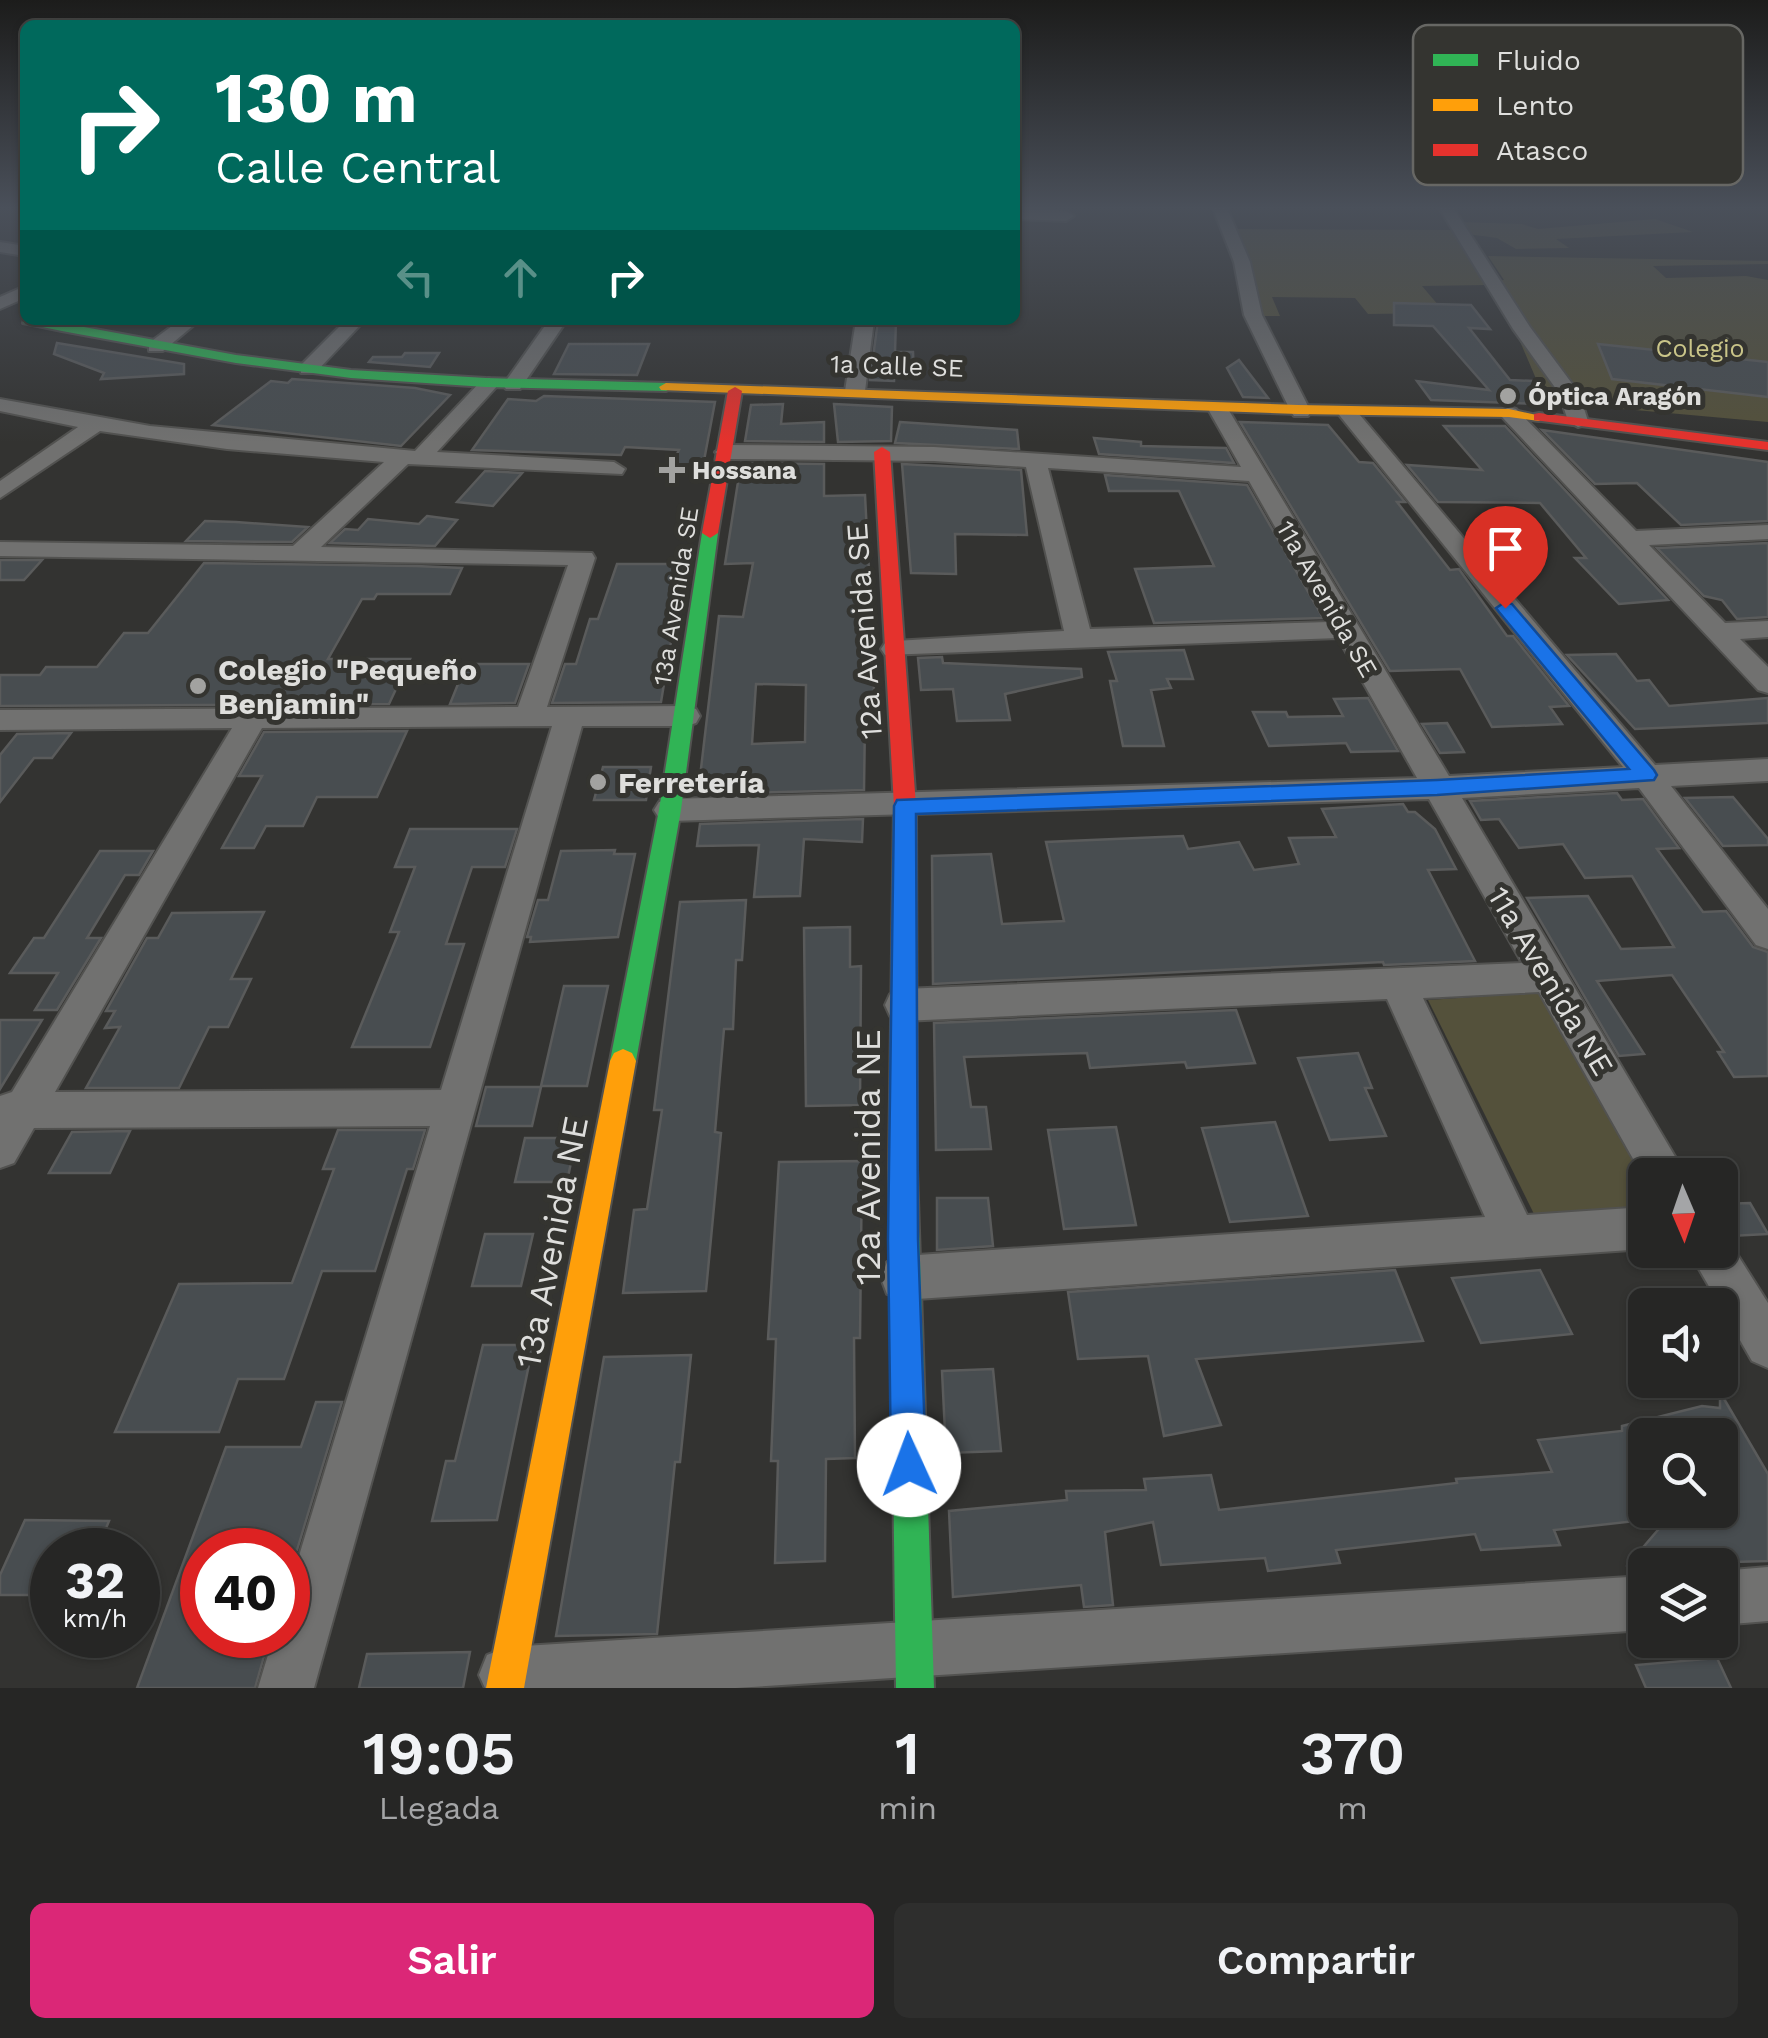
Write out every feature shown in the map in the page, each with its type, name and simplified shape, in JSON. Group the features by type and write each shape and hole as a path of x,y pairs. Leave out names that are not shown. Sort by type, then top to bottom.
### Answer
{"street":[{"path":"1247,285 1253,316 1301,412"},
{"path":"1494,285 1569,393 1578,421"},
{"name":"1a Calle SE","path":"49,325 156,348 308,370 501,385 736,392 855,391 1301,412 1509,413 1768,446"},
{"path":"156,348 185,325"},
{"path":"308,370 351,325"},
{"path":"297,556 501,385 554,325"},
{"path":"855,391 864,325"},
{"name":"13a Avenida SE","path":"670,810 706,560 736,392"},
{"path":"0,405 185,436 614,469"},
{"name":"11a Avenida SE","path":"1218,409 1437,788"},
{"path":"1348,412 1482,580 1646,775 1768,935"},
{"path":"1509,413 1768,684"},
{"path":"0,491 98,423"},
{"path":"726,452 882,452 1254,475"},
{"name":"12a Avenida SE","path":"882,452 905,806"},
{"path":"1035,460 1079,638"},
{"path":"1626,539 1768,532"},
{"path":"0,549 582,558 549,718 455,1108 286,1688"},
{"path":"895,649 1079,638 1345,630"},
{"path":"1716,632 1768,630"},
{"path":"0,720 686,716"},
{"path":"0,1149 12,1110 250,721"},
{"path":"670,810 1437,788 1768,770"},
{"name":"11a Avenida NE","path":"1437,788 1655,1158"},
{"name":"12a Avenida NE","path":"905,806 904,1278 914,1670"},
{"name":"13a Avenida NE","path":"506,1682 670,810"},
{"path":"903,1006 1548,977"},
{"path":"1398,984 1516,1238"},
{"path":"12,1110 455,1108"},
{"path":"904,1278 1628,1229"},
{"path":"1721,1268 1768,1345"},
{"path":"1738,1596 1768,1594"},
{"path":"506,1682 914,1670 1628,1605"}],"green space":[{"path":"1250,285 1486,285 1422,286 1445,313 1368,314 1355,298 1272,297 1280,316 1258,316"},
{"name":"Colegio","path":"1496,285 1768,285 1768,422 1546,402"},
{"path":"1547,992 1636,1158 1628,1158 1628,1208 1535,1216 1428,1000"}],"building":[{"path":"1394,303 1471,305 1490,329 1469,328 1510,380 1534,381 1540,404 1431,400 1417,381 1489,390 1433,326 1394,325"},
{"path":"877,325 896,325 895,352 913,352 914,376 894,375 894,381 870,380"},
{"path":"57,343 184,364 184,374 101,379 104,373 54,354"},
{"path":"569,344 649,344 637,375 554,374"},
{"path":"1598,344 1768,362 1768,397 1612,379"},
{"path":"405,353 439,353 430,367 369,362 373,357 402,357"},
{"path":"1239,360 1268,398 1243,397 1227,368"},
{"path":"292,379 415,388 450,395 401,446 213,425 271,381 288,383"},
{"path":"544,396 715,402 703,466 672,464 679,450 625,447 621,455 472,450 508,399 536,401"},
{"path":"783,404 781,424 824,422 824,442 745,441 751,405"},
{"path":"834,404 892,407 891,441 838,442"},
{"path":"900,422 1017,430 1019,449 895,443"},
{"path":"1240,422 1328,425 1359,462 1373,463 1405,502 1397,502 1450,570 1459,569 1507,636 1513,636 1569,706 1550,707 1562,724 1492,727 1460,669 1390,671"},
{"path":"1444,426 1505,426 1668,600 1619,604 1575,558 1586,558 1540,503 1438,502 1407,465 1482,470"},
{"path":"1542,430 1768,462 1768,521 1681,525 1637,483 1595,484"},
{"path":"1094,438 1141,442 1141,446 1226,448 1234,463 1099,454"},
{"path":"741,463 824,464 824,496 865,495 870,591 863,591 866,658 873,657 874,692 873,720 865,720 864,790 698,794 719,616 743,617 753,563 725,564","holes":["756,684 806,685 805,742 752,744"]},
{"path":"902,464 1021,470 1027,535 955,534 956,574 911,573"},
{"path":"485,471 522,473 493,506 457,502"},
{"path":"1105,475 1247,485 1323,618 1154,623 1135,569 1214,566 1179,491 1109,491"},
{"path":"427,516 457,520 435,546 330,543 345,529 358,530 368,519 419,524"},
{"path":"205,521 308,527 292,542 186,541"},
{"path":"1768,543 1768,617 1737,619 1722,600 1704,596 1657,548"},
{"path":"0,560 42,560 24,580 0,580"},
{"path":"204,563 462,568 450,594 377,594 374,599 362,599 328,659 410,659 389,704 0,706 0,675 40,675 46,667 97,667 124,633 148,633"},
{"path":"617,564 684,564 661,702 552,703 565,664 576,664 590,619 598,619"},
{"path":"1184,650 1193,679 1167,679 1171,688 1151,690 1164,746 1123,746 1110,681 1117,681 1108,652"},
{"path":"1616,654 1637,681 1649,680 1669,706 1768,698 1768,723 1635,729 1567,655"},
{"path":"942,657 943,663 1081,669 1082,677 1005,694 1010,720 957,721 953,689 921,690 918,658"},
{"path":"466,664 529,664 515,703 450,704"},
{"path":"1368,698 1398,751 1351,752 1346,743 1269,746 1253,712 1286,712 1288,717 1343,716 1334,699"},
{"path":"1447,723 1464,752 1440,753 1422,724"},
{"path":"407,731 377,797 317,797 303,826 266,826 254,848 222,848 262,776 239,776 264,732"},
{"path":"71,733 52,758 34,758 0,802 0,755 17,734"},
{"path":"603,767 651,767 646,800 594,800"},
{"path":"1617,793 1622,800 1643,799 1679,848 1657,849 1703,912 1726,911 1753,947 1768,952 1768,1076 1734,1077 1718,1052 1724,1052 1672,975 1597,981 1644,1054 1619,1056 1527,898 1588,896 1621,949 1674,947 1632,876 1585,878 1563,844 1519,848 1499,819 1481,820 1470,801"},
{"path":"1733,797 1768,839 1768,845 1723,846 1685,798"},
{"path":"1403,804 1408,812 1415,812 1435,829 1456,869 1428,870 1475,961 933,984 932,856 991,854 1002,924 1064,921 1046,842 1183,836 1188,849 1239,842 1254,870 1299,864 1289,838 1336,837 1322,809"},
{"path":"863,819 862,842 804,839 800,896 754,897 759,845 697,846 700,824"},
{"path":"410,829 517,829 505,867 472,867 446,944 464,944 430,1047 352,1047 399,932 390,932 415,867 395,867"},
{"path":"615,850 614,854 635,854 618,937 530,942 531,937 527,937 538,900 548,900 561,851"},
{"path":"100,851 153,851 139,875 125,875 87,938 101,938 57,1010 35,1010 58,973 10,973 34,938 44,938"},
{"path":"746,900 742,960 736,960 733,1029 724,1029 715,1132 721,1133 706,1291 623,1293 634,1210 647,1209 662,1110 654,1110 680,902"},
{"path":"264,912 231,979 251,979 228,1027 209,1027 179,1088 86,1088 120,1027 105,1028 115,1011 106,1011 147,938 158,938 172,913"},
{"path":"850,927 850,967 861,966 860,1105 806,1106 804,928"},
{"path":"564,986 608,986 587,1086 541,1086"},
{"path":"1236,1010 1255,1063 1187,1068 1185,1062 1090,1068 1087,1053 964,1057 971,1107 986,1107 991,1149 936,1150 934,1023"},
{"path":"0,1020 42,1020 0,1089"},
{"path":"1358,1053 1372,1088 1365,1088 1386,1136 1330,1140 1298,1058"},
{"path":"486,1087 541,1087 532,1126 476,1126"},
{"path":"1275,1122 1308,1216 1230,1222 1202,1128"},
{"path":"1116,1127 1136,1225 1064,1229 1048,1130"},
{"path":"338,1130 425,1130 413,1169 407,1169 375,1271 322,1271 284,1379 238,1379 219,1432 115,1432 179,1284 292,1283 334,1169 323,1169"},
{"path":"130,1131 110,1173 49,1173 72,1132"},
{"path":"525,1138 576,1138 567,1182 515,1182"},
{"path":"862,1161 860,1338 854,1338 855,1458 826,1459 825,1561 775,1563 778,1461 771,1461 776,1339 768,1339 779,1162"},
{"path":"937,1198 988,1198 993,1246 937,1250"},
{"path":"1738,1203 1750,1203 1768,1234 1738,1236"},
{"path":"485,1234 533,1234 521,1286 472,1286"},
{"path":"1395,1270 1423,1341 1196,1359 1221,1425 1164,1436 1148,1356 1078,1359 1068,1292"},
{"path":"1540,1270 1572,1334 1481,1343 1452,1278"},
{"path":"483,1345 533,1345 497,1520 432,1521 446,1461 455,1461"},
{"path":"691,1355 657,1634 556,1636 604,1357"},
{"path":"993,1369 1001,1451 946,1453 942,1371"},
{"path":"1720,1398 1724,1398 1735,1418 1654,1418 1702,1406 1720,1408"},
{"path":"316,1402 342,1402 304,1528 196,1528 226,1447 301,1447"},
{"path":"1738,1423 1768,1474 1768,1561 1738,1562 1738,1548 1643,1548 1660,1528 1738,1528"},
{"path":"1628,1424 1628,1522 1554,1530 1560,1545 1481,1550 1475,1534 1336,1550 1340,1563 1268,1571 1265,1558 1161,1565 1153,1522 1105,1532 1113,1605 1084,1607 1081,1585 953,1597 949,1511 1067,1500 1066,1491 1146,1490 1144,1479 1211,1475 1219,1510 1457,1483 1456,1479 1552,1472 1538,1440 1622,1431 1622,1426"},
{"path":"25,1520 109,1521 106,1528 30,1528 30,1595 0,1595 0,1575"},
{"path":"180,1572 180,1658 263,1658 255,1688 137,1688 148,1658 160,1658 160,1626"},
{"path":"470,1652 463,1688 359,1688 367,1654"},
{"path":"1717,1658 1731,1688 1646,1688 1636,1665"}],"traffic: fast":[{"path":"53,325 236,359 351,374 666,387"},
{"path":"623,1061 670,810 710,533"},
{"path":"903,1169 915,1688"}],"traffic: slow":[{"path":"666,387 1539,417"},
{"path":"505,1688 623,1061"}],"traffic: jam":[{"path":"710,533 735,391"},
{"path":"1539,417 1768,446"},
{"path":"882,452 905,806 903,1169"}],"place":[{"name":"Óptica Aragón","path":"1508,396"},
{"name":"Hossana","path":"672,470"},
{"name":"Colegio \"Pequeño Benjamin\"","path":"198,686"},
{"name":"Ferretería","path":"598,782"}],"route":[{"path":"909,1465 903,1239 905,806 1437,788 1646,775 1505,608"}]}
